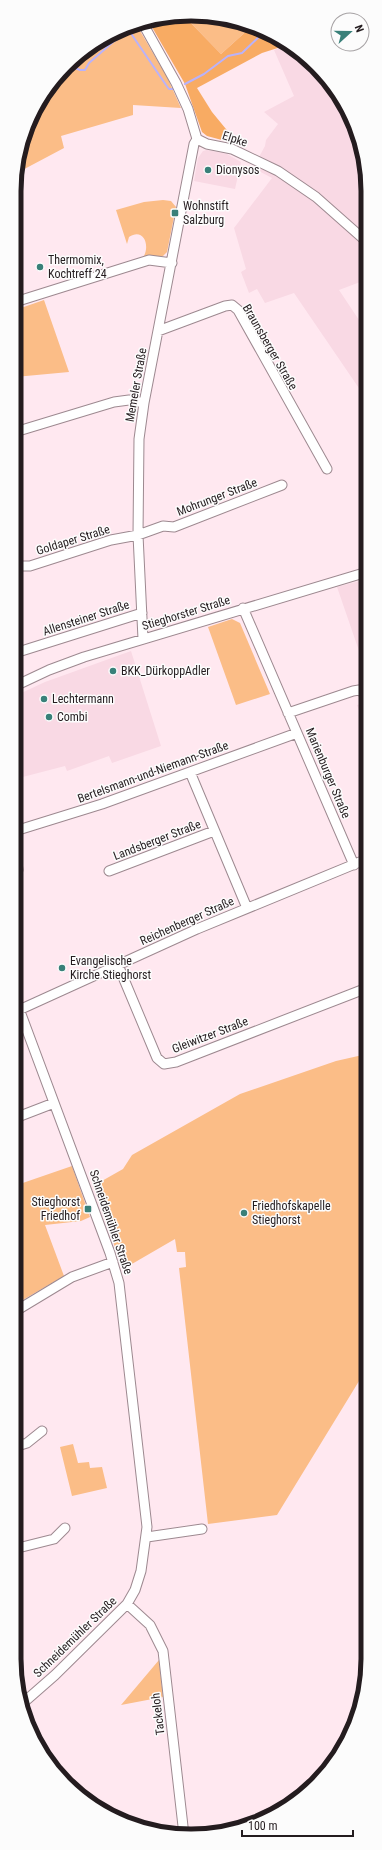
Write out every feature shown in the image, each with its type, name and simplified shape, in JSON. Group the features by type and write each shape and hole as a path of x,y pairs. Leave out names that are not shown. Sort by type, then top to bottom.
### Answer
{"street":[{"path":"145,28 176,83 188,109 197,139"},
{"name":"Elpke","path":"197,139 207,144 232,149 278,171 316,197 361,237"},
{"name":"Memeler Straße","path":"143,639 138,535 138,465 144,403 194,144 197,139"},
{"path":"21,300 149,260 172,263"},
{"name":"Braunsberger Straße","path":"158,332 225,306 232,305 238,310 326,469"},
{"path":"21,430 114,402 129,400 144,403"},
{"name":"Mohrunger Straße","path":"138,535 163,526 174,527 282,485"},
{"name":"Goldaper Straße","path":"21,566 30,566 111,540 138,535"},
{"name":"Stieghorster Straße","path":"21,681 60,665 243,608 361,574"},
{"name":"Marienburger Straße","path":"243,608 354,865"},
{"name":"Allensteiner Straße","path":"21,651 142,613"},
{"path":"288,713 353,691 361,691"},
{"name":"Bertelsmann-und-Niemann-Straße","path":"21,829 102,804 297,733"},
{"name":"Landsberger Straße","path":"190,772 247,908"},
{"name":"Landsberger Straße","path":"109,871 214,831"},
{"name":"Reichenberger Straße","path":"21,1009 247,908 361,862"},
{"name":"Gleiwitzer Straße","path":"118,965 157,1058 164,1064 176,1062 361,990"},
{"name":"Schneidemühler Straße","path":"21,1015 113,1262 122,1301 147,1537 138,1581 126,1604 55,1675 26,1700"},
{"path":"21,1115 54,1103"},
{"path":"21,1308 72,1277 113,1262"},
{"path":"21,1445 27,1443 42,1431"},
{"path":"21,1547 54,1539 65,1528"},
{"path":"147,1537 202,1530"},
{"name":"Tackeloh","path":"126,1604 150,1625 163,1651 183,1829"}],"shaded area":[{"path":"189,21 213,22 247,30 221,54"},
{"path":"189,21 221,54 247,30 281,47 262,53 197,88 212,112 235,140 233,143 207,136 202,132 185,84 151,26 169,22"},
{"path":"139,29 167,77 181,108 133,105 133,115 61,136 64,148 22,170 30,136 34,126 44,106 63,79 79,63 106,44"},
{"path":"281,47 294,56 319,79 326,88 338,106 348,126 358,158 361,180 361,282 339,290 361,323 361,391 294,293 265,303 257,289 249,293 241,272 246,269 234,228 272,178 253,168 265,146 266,140 278,124 264,112 294,96 274,50"},
{"path":"207,150 227,154 241,162 235,189 194,181 198,158 203,151"},
{"path":"163,200 171,201 176,207 167,252 163,256 144,256 146,251 146,242 138,234 129,237 127,244 116,210 144,202"},
{"path":"44,300 69,372 21,376 21,308"},
{"path":"361,581 361,657 337,587"},
{"path":"232,619 240,623 270,694 236,705 208,627"},
{"path":"131,651 161,746 112,763 109,756 67,771 65,766 21,777 21,693 45,682"},
{"path":"361,704 361,716 357,705"},
{"path":"361,1055 361,1378 277,1515 208,1524 179,1268 186,1267 185,1252 177,1252 175,1239 125,1268 120,1261 93,1186 123,1169 132,1155 240,1094 336,1061"},
{"path":"72,1166 90,1217 81,1221 45,1225 64,1276 21,1301 21,1184"},
{"path":"73,1444 78,1463 89,1462 90,1468 102,1467 107,1488 72,1496 60,1447"},
{"path":"159,1660 163,1697 121,1705"}],"waterway":[{"path":"130,32 169,89 173,89"},
{"path":"74,68 85,70 89,63 113,42 128,33"},
{"path":"185,84 204,74 228,56 242,53 260,36"}],"place":[{"name":"Dionysos","path":"208,170"},
{"name":"Wohnstift Salzburg","path":"175,213"},
{"name":"Thermomix, Kochtreff 24","path":"40,267"},
{"name":"BKK_DürkoppAdler","path":"113,671"},
{"name":"Lechtermann","path":"44,699"},
{"name":"Combi","path":"49,717"},
{"name":"Evangelische Kirche Stieghorst","path":"62,968"},
{"name":"Stieghorst Friedhof","path":"88,1209"},
{"name":"Friedhofskapelle Stieghorst","path":"244,1213"}]}
